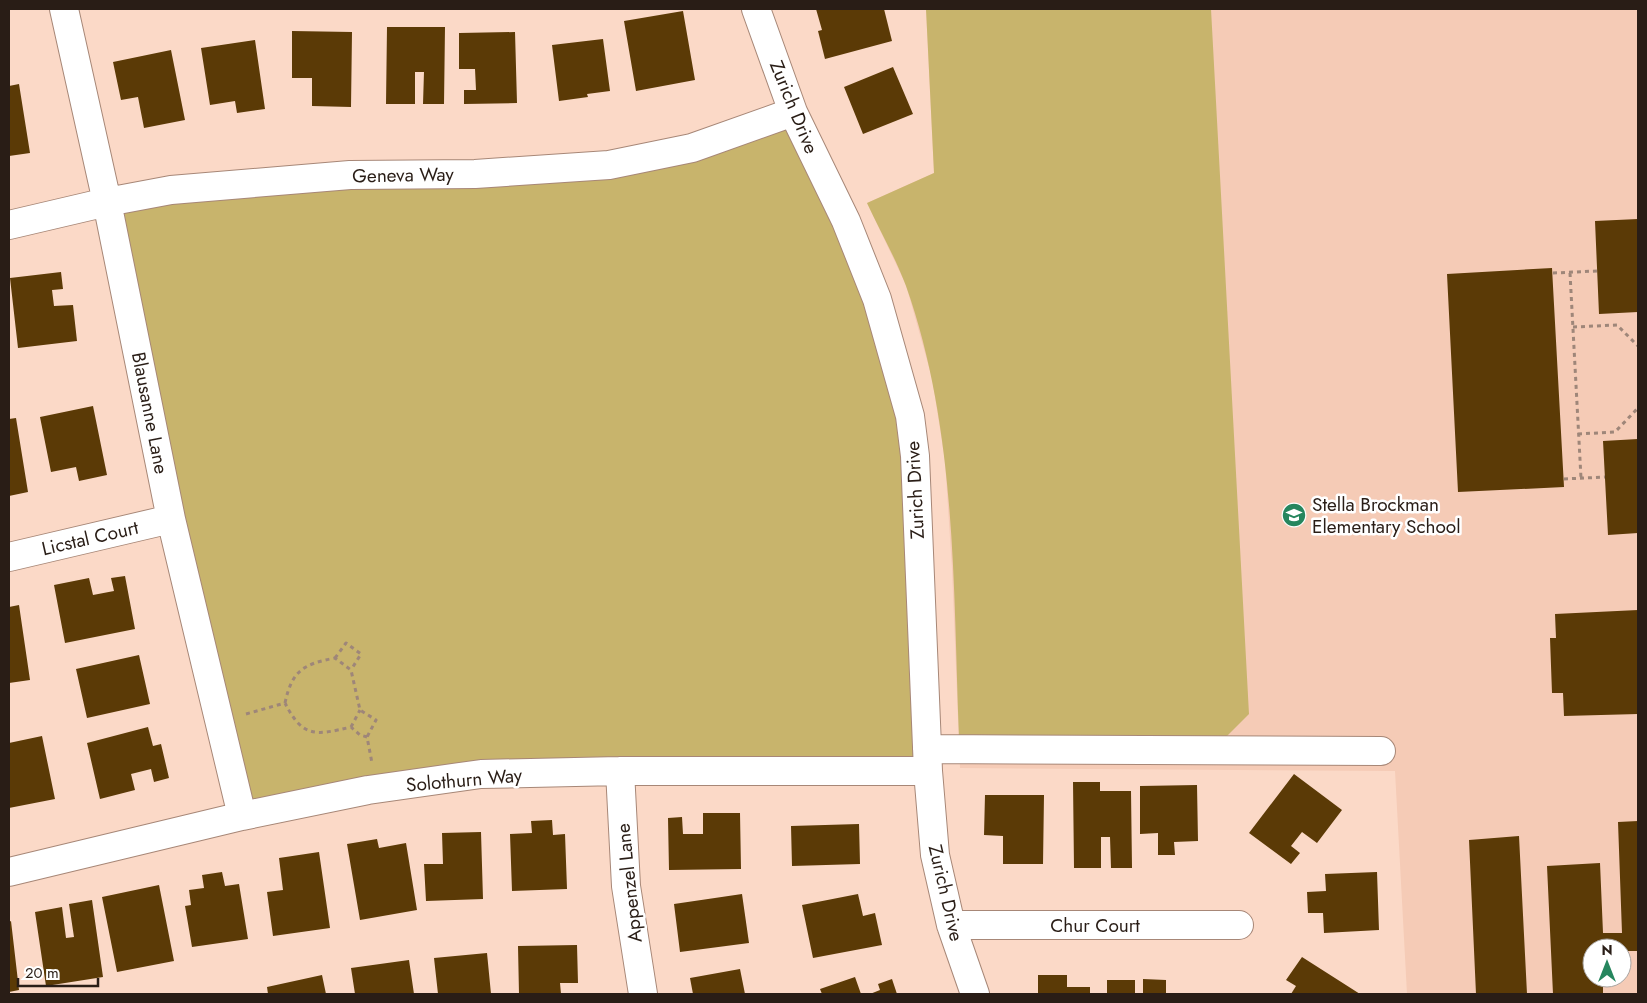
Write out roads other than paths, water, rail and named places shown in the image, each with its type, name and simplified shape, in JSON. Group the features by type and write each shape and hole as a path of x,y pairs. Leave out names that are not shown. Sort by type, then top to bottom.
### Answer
{"street":[{"name":"Blausanne Lane","path":"64,9 107,202 171,519 242,816"},
{"name":"Zurich Drive","path":"756,9 793,112 846,222 877,299 910,416 915,456 934,855 952,925 975,994"},
{"name":"Geneva Way","path":"9,225 107,202 171,190 350,175 474,174 609,165 692,148 793,112"},
{"name":"Licstal Court","path":"9,557 171,519"},
{"name":"Solothurn Way","path":"9,872 242,816 376,789 481,774 620,772 928,760 1381,751"},
{"name":"Appenzel Lane","path":"620,772 626,886 643,994"},
{"name":"Chur Court","path":"952,925 1239,925"}],"place":[{"name":"Stella Brockman Elementary School","path":"1294,515"}]}
